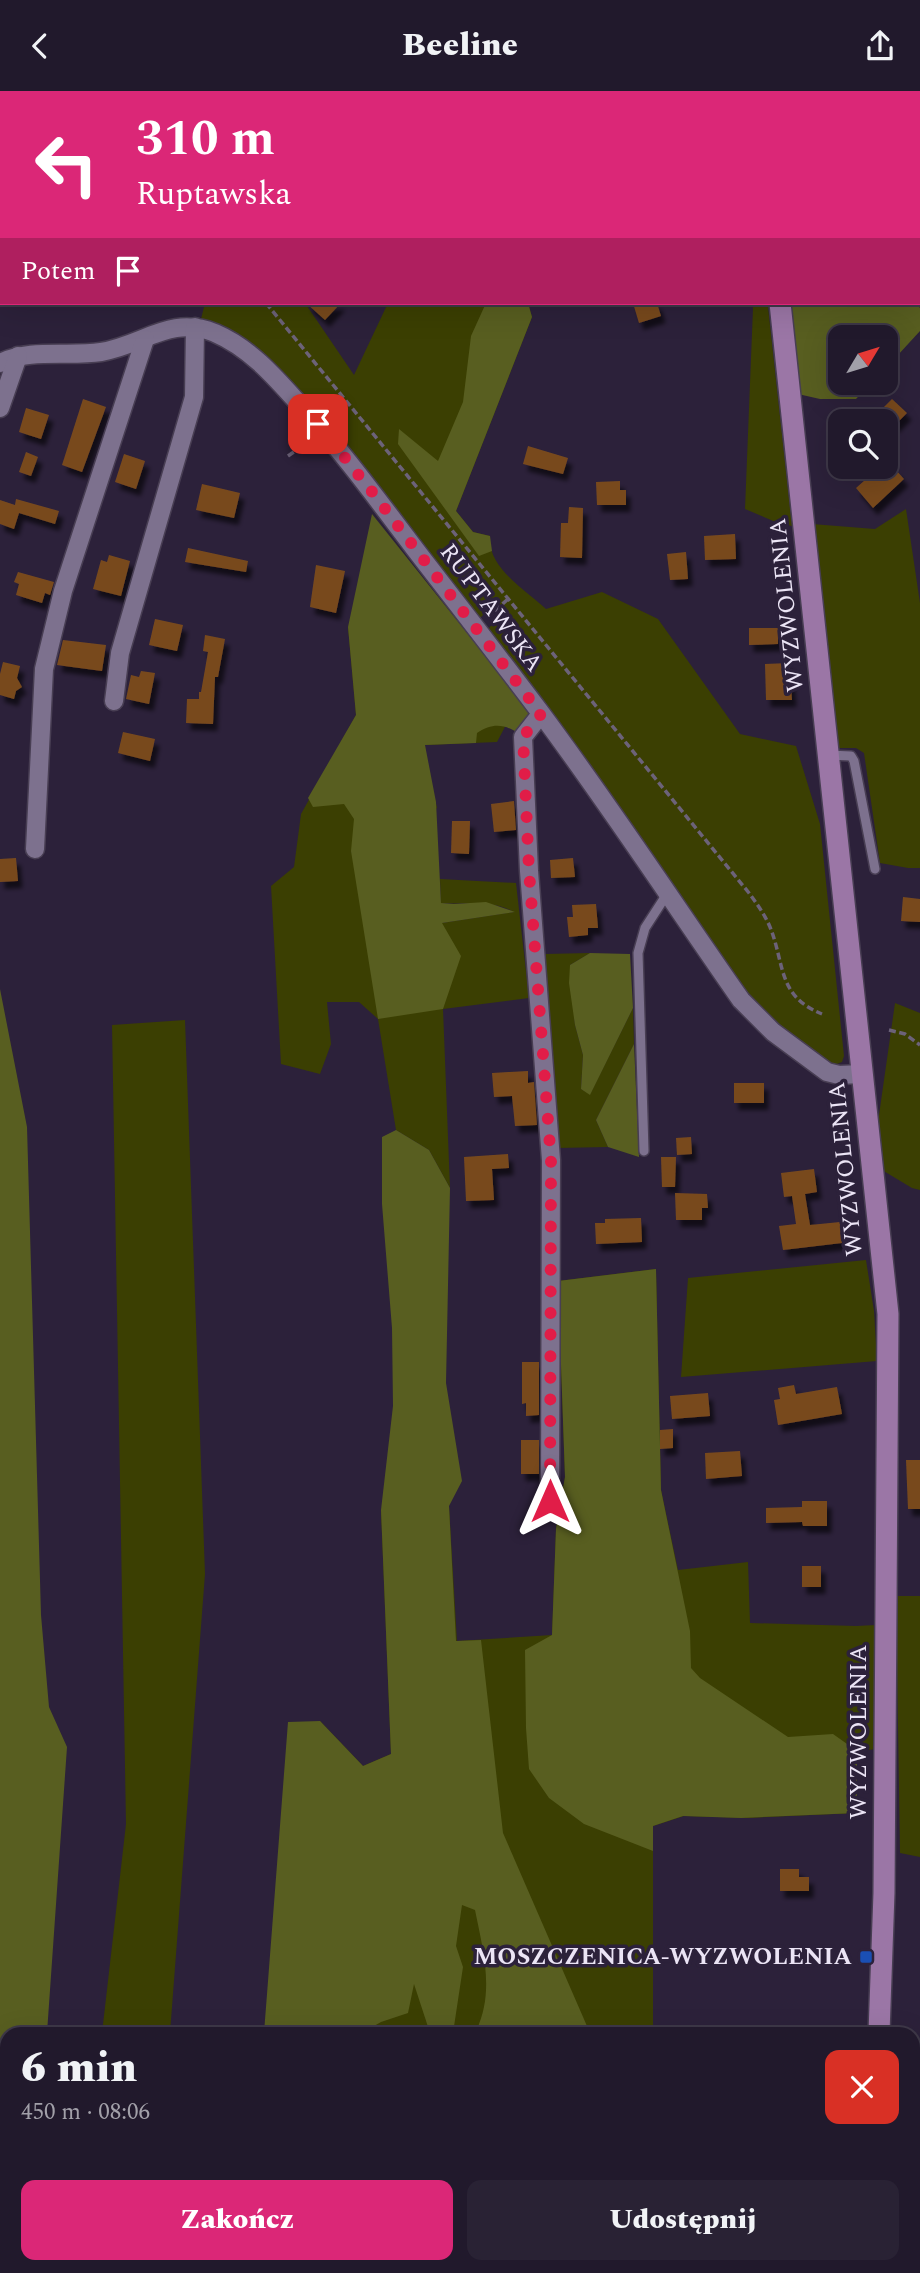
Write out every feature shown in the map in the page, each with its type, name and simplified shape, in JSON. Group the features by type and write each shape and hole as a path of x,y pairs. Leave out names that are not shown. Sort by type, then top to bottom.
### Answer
{"street":[{"name":"WYZWOLENIA","path":"780,305 888,1314 884,1881 879,2027"},
{"name":"RUPTAWSKA","path":"0,363 18,356 98,352 122,348 163,330 183,326 195,327 231,341 248,352 331,440 541,714 741,1000 765,1025 827,1072 839,1075 862,1074"},
{"path":"114,701 120,653 194,397 195,327"},
{"path":"35,849 44,669 63,591 145,339"},
{"path":"0,408 18,356"},
{"path":"541,714 523,737 529,871 551,1160 550,1501"}],"lane":[{"path":"829,755 851,756 855,761 875,869"},
{"path":"644,1151 638,953 645,928 667,894"}],"path":[{"path":"269,305 749,894 769,925 789,989 806,1006 822,1014"},
{"path":"288,456 304,445 311,451 331,440"},
{"path":"477,630 508,599"},
{"path":"889,1030 911,1037 920,1045"}],"shaded area":[{"path":"204,305 306,305 354,375 387,305 529,305 532,317 456,511 473,532 490,536 491,548 501,568 546,609 602,592 658,619 740,734 796,746 820,824 844,1056 842,1062 837,1064 823,1061 767,1018 747,998 485,633 504,610 497,601 478,620 220,326 201,319"},
{"path":"752,305 768,307 792,526 745,509"},
{"path":"906,509 920,603 920,868 880,863 864,753 856,748 837,748 812,524 875,529"},
{"path":"348,627 517,704 497,742 425,745 437,808 351,852 442,923 514,912 496,905 441,903 440,879 516,883 529,998 443,1009 450,1188 429,1150 396,1130 378,1019 359,1002 327,1002 331,1044 320,1074 281,1064 271,886 294,867 301,814 356,715"},
{"path":"590,953 570,965 575,1025 583,1055 581,1089 590,1094 633,1008 634,1044 596,1120 608,1147 557,1148 545,954"},
{"path":"895,1003 920,1013 920,1190 872,1164"},
{"path":"185,1020 205,1574 170,2027 103,2027 126,1824 112,1025"},
{"path":"866,1260 874,1311 877,1361 681,1377 688,1278"},
{"path":"656,1269 661,1490 678,1570 748,1562 750,1623 876,1625 875,1749 857,1752 857,1813 748,1818 684,1816 653,1826 653,2027 267,2027 320,1721 363,1766 391,1754 381,1510 449,1506 457,1641 552,1635 556,1529 565,1477 558,1281"},
{"path":"896,1596 920,1596 920,1857 900,1853"}],"green space":[{"path":"485,305 529,305 532,317 456,511 473,532 490,536 492,551 479,556 398,444 399,429 438,461 463,402 471,336"},
{"path":"788,305 918,305 920,308 920,331 898,355 898,325 828,325 828,395 860,395 856,399 820,399 798,394"},
{"path":"372,514 531,713 518,733 503,726 493,726 477,733 476,743 425,745 436,802 441,903 486,902 515,912 442,923 461,956 443,1009 378,1019 351,851 354,819 344,804 313,807 308,798 356,715 348,627"},
{"path":"590,953 630,954 633,1008 590,1095 581,1089 583,1055 575,1025 569,983 570,965"},
{"path":"0,989 27,1127 41,1615 49,1707 67,1747 47,2027 0,2027"},
{"path":"634,1044 639,1157 608,1147 596,1120"},
{"path":"396,1130 429,1150 450,1188 446,1383 462,1481 449,1506 456,1641 481,1640 503,1833 587,2027 478,2027 485,2001 486,1971 475,1910 462,1905 456,1946 463,1967 454,2027 428,2027 414,1984 408,2013 372,2027 264,2027 288,1722 320,1721 363,1766 391,1754 381,1510 393,1406 392,1328 382,1204 382,1137"},
{"path":"656,1269 661,1490 690,1631 691,1668 700,1678 788,1737 833,1734 857,1751 857,1813 741,1818 683,1816 653,1826 653,1851 584,1824 549,1798 529,1769 525,1650 552,1635 556,1529 565,1477 558,1281"}],"building":[{"path":"308,305 339,305 325,320"},
{"path":"634,305 658,305 661,316 639,323"},
{"path":"83,399 106,407 82,472 62,465"},
{"path":"892,399 907,413 898,422 898,409 882,409"},
{"path":"26,408 49,415 41,439 19,432"},
{"path":"528,446 568,458 563,474 523,464"},
{"path":"26,452 38,457 31,476 19,472"},
{"path":"124,454 145,461 136,489 115,482"},
{"path":"898,472 904,479 873,508 856,488 866,479 898,479"},
{"path":"620,481 620,490 626,490 626,505 597,505 596,482"},
{"path":"202,484 240,493 234,518 196,510"},
{"path":"16,499 59,511 55,524 19,513 14,529 0,524 0,500 15,505"},
{"path":"569,507 583,508 582,558 560,557 561,523 568,523"},
{"path":"735,534 736,559 705,560 704,536"},
{"path":"188,548 248,561 246,572 185,562"},
{"path":"686,552 688,579 670,580 667,554"},
{"path":"109,555 130,561 121,596 93,589 101,560 107,562"},
{"path":"316,565 345,571 336,613 310,607"},
{"path":"18,572 54,582 50,595 45,593 42,603 16,595 19,584 14,582"},
{"path":"155,619 183,625 177,651 149,645"},
{"path":"749,628 778,628 778,644 749,645"},
{"path":"205,635 225,639 218,677 215,677 213,724 186,723 187,699 199,699 201,692 208,652 203,651"},
{"path":"63,640 106,645 102,671 57,665"},
{"path":"3,662 20,666 17,678 22,687 16,691 14,699 0,695"},
{"path":"789,663 792,700 766,700 765,664"},
{"path":"141,671 155,673 149,704 126,699 131,675 139,677"},
{"path":"123,732 155,739 150,761 118,753"},
{"path":"514,801 516,830 494,832 491,804"},
{"path":"452,821 470,821 469,854 451,853"},
{"path":"16,858 18,881 0,882 0,859"},
{"path":"573,858 575,877 551,878 550,860"},
{"path":"903,897 920,899 920,922 901,921"},
{"path":"596,904 598,928 588,928 588,935 569,937 567,917 573,917 572,905"},
{"path":"528,1071 528,1083 534,1082 537,1125 515,1126 512,1096 494,1097 492,1073"},
{"path":"734,1083 764,1083 764,1103 734,1103"},
{"path":"691,1137 692,1154 677,1155 676,1138"},
{"path":"508,1154 509,1168 492,1169 494,1200 466,1201 464,1157"},
{"path":"661,1157 676,1157 675,1187 662,1187"},
{"path":"814,1169 817,1192 805,1194 810,1225 840,1222 842,1243 783,1250 779,1226 796,1224 792,1196 784,1197 781,1173"},
{"path":"675,1193 707,1194 708,1208 702,1208 702,1220 676,1220"},
{"path":"641,1218 642,1242 596,1244 595,1223 605,1223 605,1219"},
{"path":"522,1362 539,1362 539,1415 526,1416 526,1403 522,1404"},
{"path":"794,1385 796,1394 837,1387 842,1414 778,1425 774,1400 780,1399 778,1388"},
{"path":"708,1393 710,1416 672,1419 670,1396"},
{"path":"673,1429 673,1448 660,1449 660,1430"},
{"path":"521,1440 539,1440 539,1474 521,1474"},
{"path":"740,1451 742,1476 706,1479 705,1453"},
{"path":"906,1460 920,1460 920,1509 908,1509"},
{"path":"802,1501 827,1501 827,1526 803,1526 802,1522 766,1523 766,1508 802,1507"},
{"path":"802,1566 821,1566 821,1587 802,1587"},
{"path":"780,1869 799,1869 799,1877 809,1877 809,1891 780,1891"}],"place":[{"name":"MOSZCZENICA-WYZWOLENIA","path":"866,1957"}],"route":[{"path":"318,424 541,714 523,737 529,871 551,1160 550,1501"}]}
